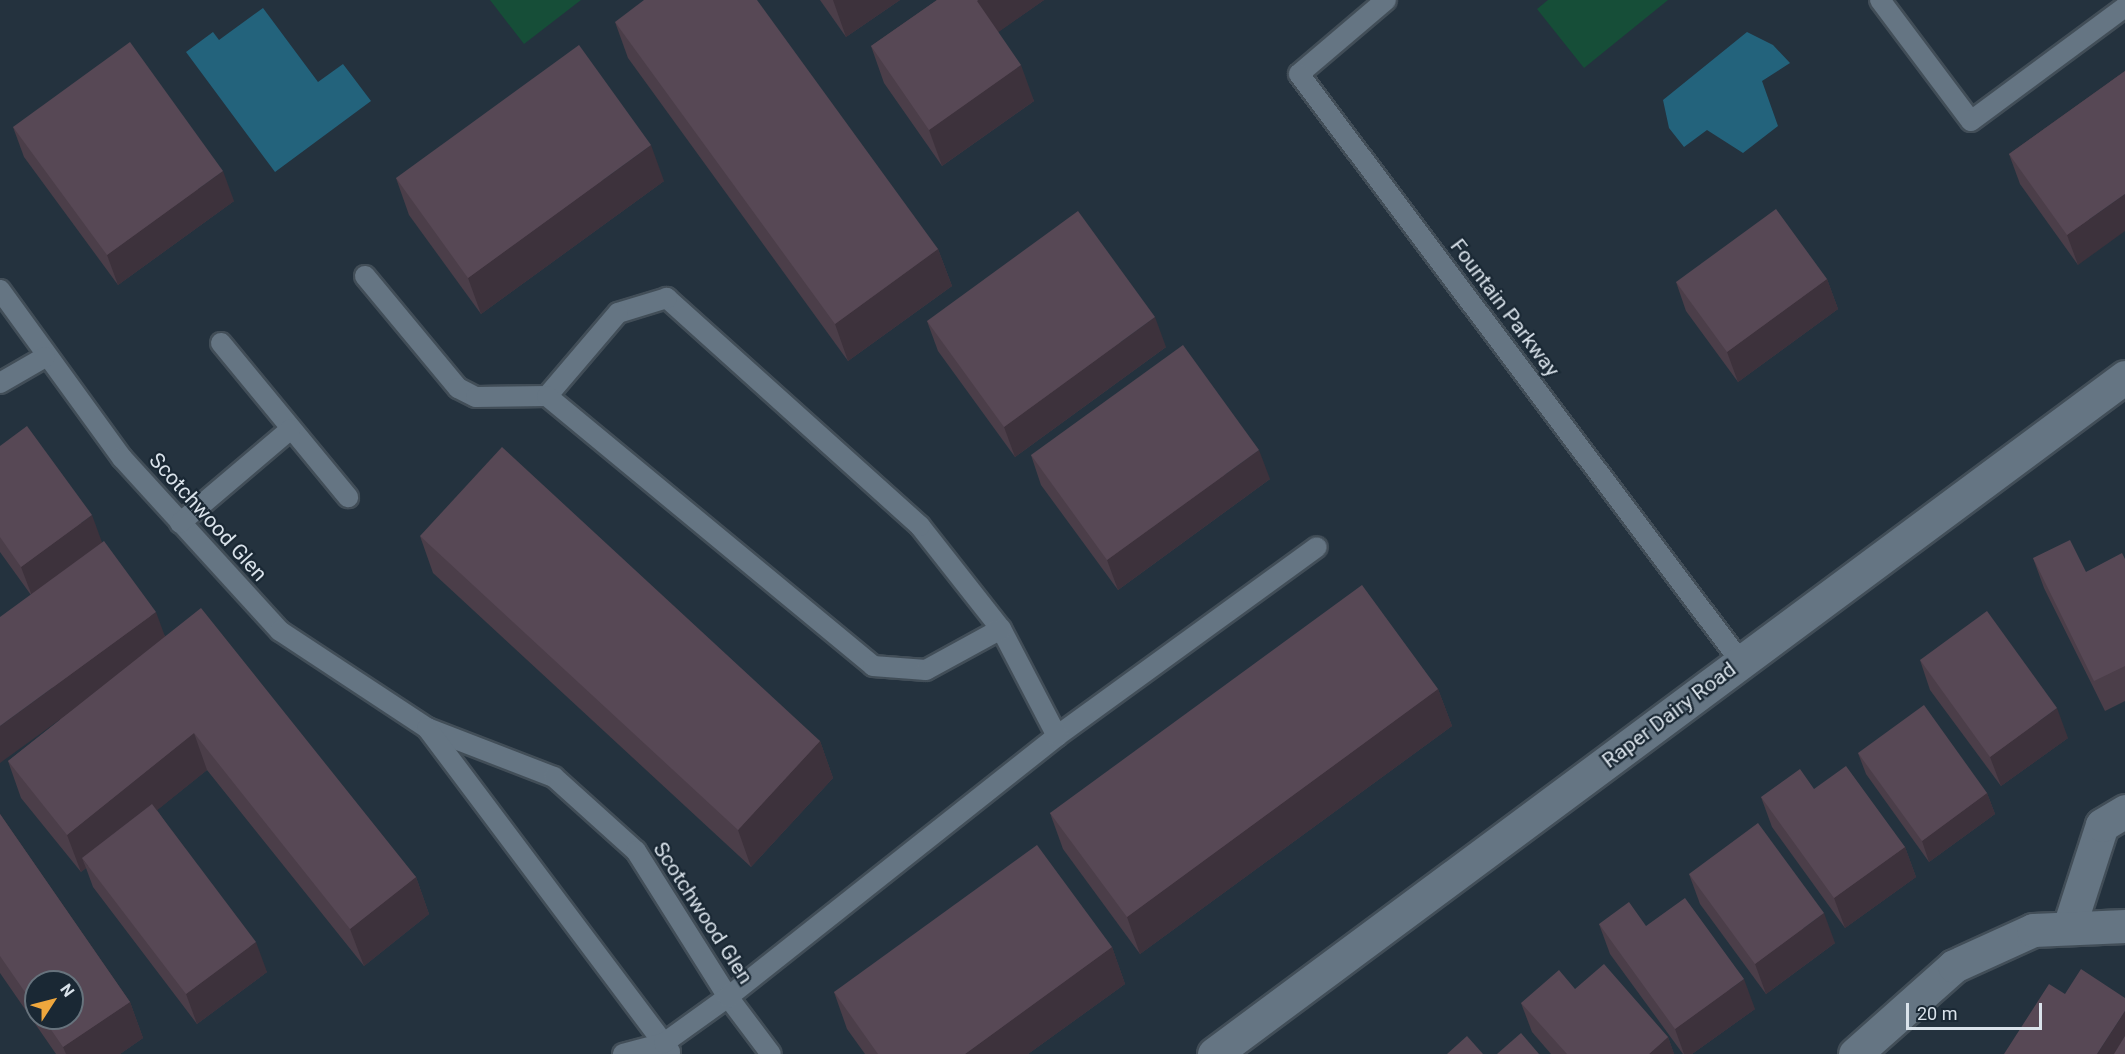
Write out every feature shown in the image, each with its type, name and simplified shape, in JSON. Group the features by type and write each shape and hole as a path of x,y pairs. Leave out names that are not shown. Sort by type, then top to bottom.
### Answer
{"street":[{"name":"Raper Dairy Road","path":"1214,1054 2125,377"},
{"path":"2068,927 2102,825 2125,811"},
{"path":"1855,1054 1954,966 2033,930 2068,927 2125,927"}],"lane":[{"name":"Fountain Parkway","path":"1386,0 1299,74 1741,662"},
{"path":"1880,0 1971,121 2125,7"},
{"path":"365,276 458,388 476,398 547,396 873,666 926,670 1001,629"},
{"name":"Scotchwood Glen","path":"0,290 45,357 122,458 280,631 428,728 554,777 636,851 728,997 771,1054"},
{"path":"547,396 618,312 667,298 920,526 1001,629 1057,736"},
{"path":"221,343 348,497"},
{"path":"0,383 45,357"},
{"path":"180,523 291,429"},
{"path":"623,1054 668,1048 728,997 1057,736 1317,547"},
{"name":"Scotchwood Glen","path":"428,728 668,1048"}],"green space":[{"path":"490,0 581,0 524,44"},
{"path":"1548,0 1668,0 1584,68 1537,9"}],"water":[{"path":"263,8 318,82 343,64 371,101 275,172 186,52 213,32 219,40"},
{"path":"1747,32 1773,45 1790,63 1762,81 1778,126 1743,153 1707,130 1684,147 1669,128 1663,100"}],"building":[{"path":"644,0 757,0 938,249 835,324 615,22"},
{"path":"937,0 978,0 1021,65 929,130 871,46"},
{"path":"130,42 223,171 107,255 13,127"},
{"path":"579,45 651,145 468,278 396,178"},
{"path":"2125,71 2125,194 2067,235 2009,154"},
{"path":"1776,209 1827,279 1727,352 1676,282"},
{"path":"1078,211 1155,317 1004,427 927,321"},
{"path":"1183,345 1259,450 1107,560 1031,455"},
{"path":"27,426 92,515 21,567 0,537 0,446"},
{"path":"502,447 820,741 738,830 420,536"},
{"path":"2070,540 2086,572 2122,553 2125,559 2125,666 2094,681 2033,558"},
{"path":"104,541 156,612 0,726 0,617"},
{"path":"1362,585 1438,689 1127,917 1050,813"},
{"path":"201,608 416,877 350,929 194,733 67,835 8,761"},
{"path":"1987,611 2057,708 1990,757 1920,660"},
{"path":"1924,705 1987,793 1922,841 1858,753"},
{"path":"1846,766 1905,847 1834,898 1761,797 1800,769 1814,789"},
{"path":"152,804 256,942 186,994 82,858"},
{"path":"0,814 130,1002 63,1047 51,1030 84,1030 84,970 24,970 24,991 0,956"},
{"path":"1758,823 1824,913 1755,964 1689,874"},
{"path":"1037,845 1112,947 965,1054 878,1054 834,992"},
{"path":"1685,898 1744,979 1675,1029 1599,924 1629,902 1646,926"},
{"path":"1604,964 1668,1037 1649,1054 1567,1054 1521,1003 1559,970 1575,989"},
{"path":"2081,969 2125,998 2125,1011 2097,1054 2004,1054 2049,984 2065,994"},
{"path":"1521,1033 1539,1054 1497,1054"},
{"path":"1467,1036 1483,1054 1447,1054"},
{"path":"2125,1036 2125,1054 2114,1054"}]}
